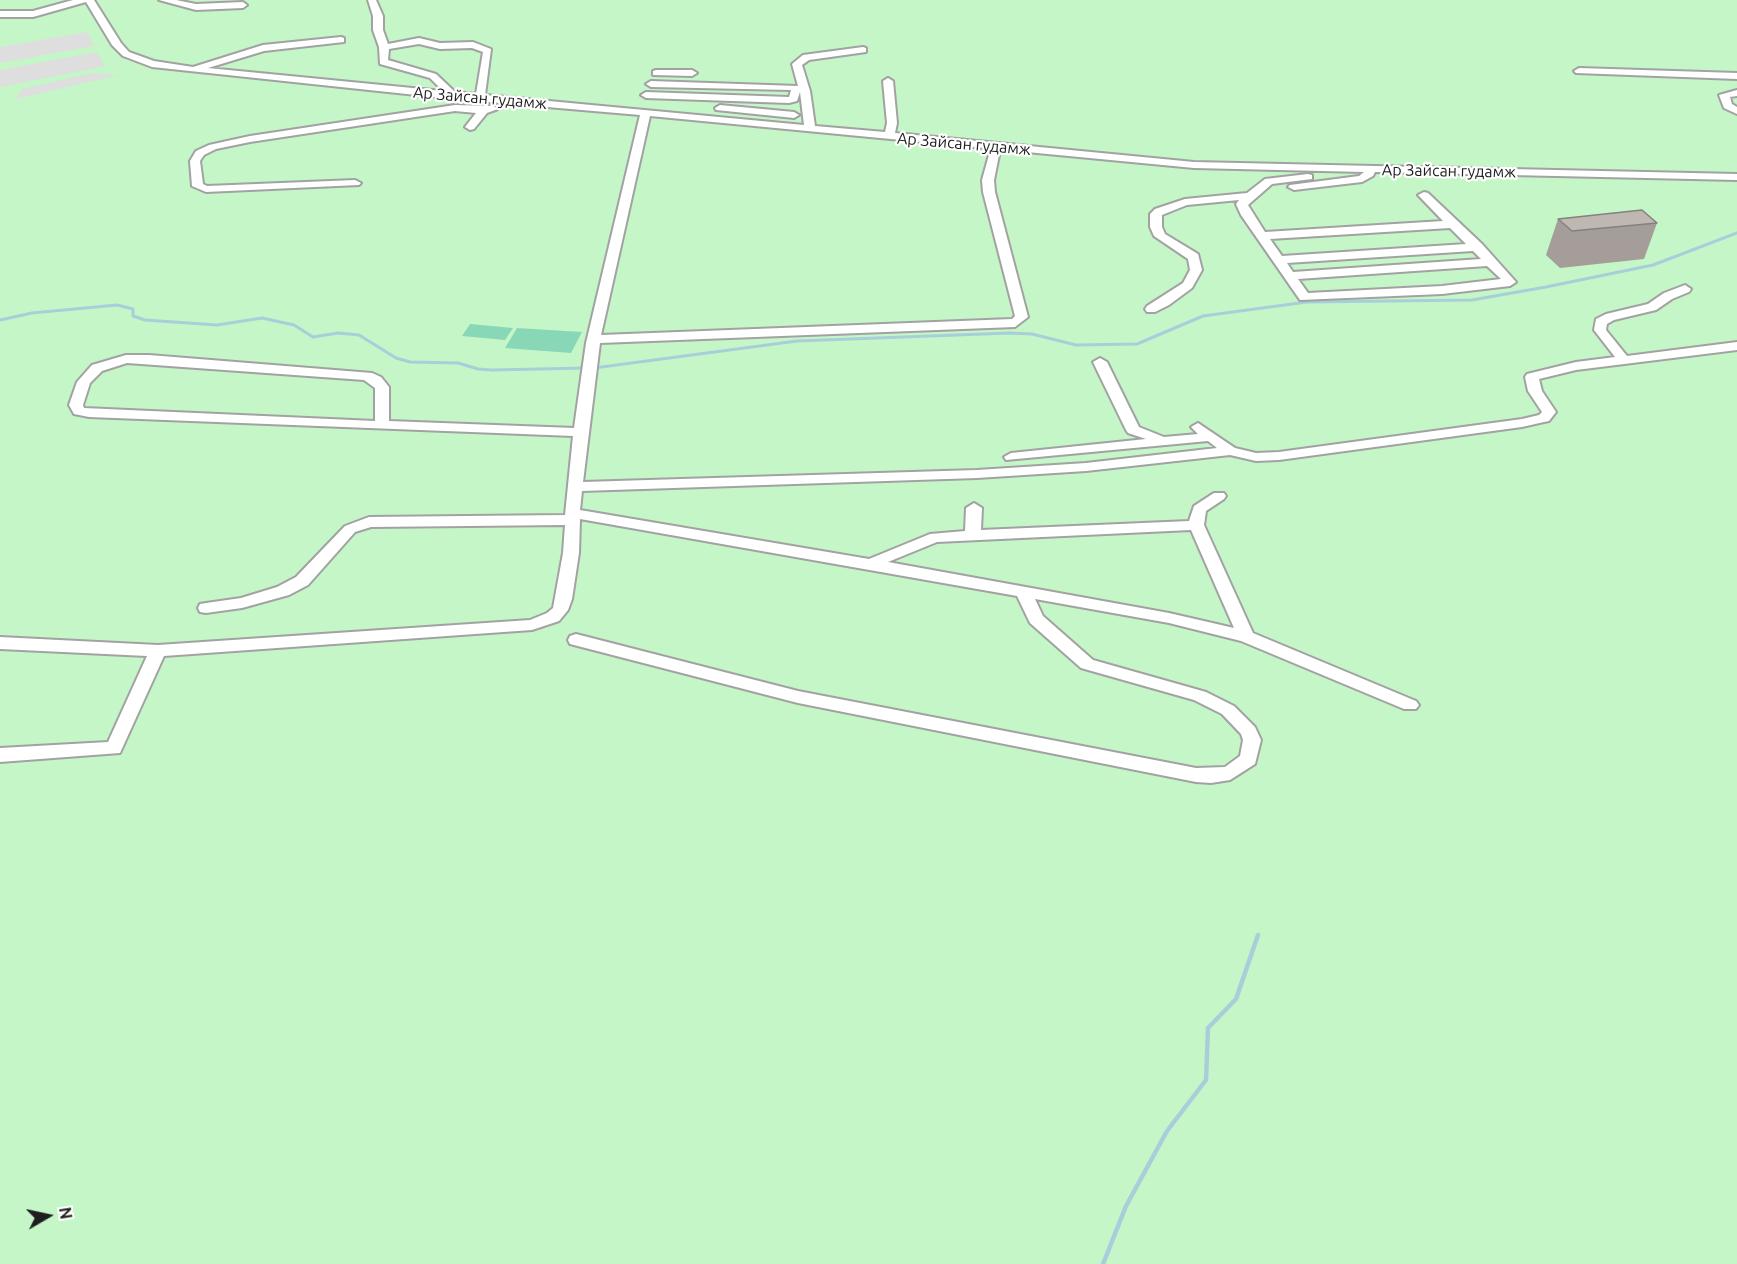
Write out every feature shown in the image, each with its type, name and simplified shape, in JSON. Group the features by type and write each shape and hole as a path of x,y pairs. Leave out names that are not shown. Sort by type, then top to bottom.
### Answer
{"street":[{"path":"0,15 33,14 83,0"},
{"name":"Ар Зайсан гудамж","path":"90,0 117,45 126,54 152,64 195,71 1194,165 1737,177"},
{"path":"163,0 196,7 243,5"},
{"path":"169,1 178,0"},
{"path":"372,0 378,16 378,30 384,47 383,62 433,76 454,96"},
{"path":"195,71 208,64 263,48 341,40"},
{"path":"384,47 419,41 440,46 473,45 488,51 480,98"},
{"path":"810,130 805,91 797,64 806,57 863,50"},
{"path":"1579,71 1737,76"},
{"path":"646,95 789,100 793,99 796,89 656,73"},
{"path":"651,84 792,76"},
{"path":"716,121 728,80"},
{"path":"888,81 892,123 889,137"},
{"path":"1737,93 1724,94 1729,107 1737,111"},
{"path":"355,183 206,189 198,186 195,161 200,153 213,147 250,138 455,108 484,110 550,105"},
{"path":"720,108 794,115"},
{"path":"470,127 484,110"},
{"path":"0,643 158,651 542,623 554,618 560,610 571,553 580,432 594,339 645,114"},
{"path":"594,339 1015,323 1022,317 989,192 988,180 993,155"},
{"path":"1348,168 1340,174 1272,180 1249,196 1242,207 1304,297 1442,290 1510,282 1478,247 1424,195"},
{"path":"1260,187 1282,188 1346,182 1367,177 1370,169"},
{"path":"1151,309 1188,285 1196,270 1194,257 1178,246 1163,240 1160,236 1156,227 1156,214 1185,202 1249,196"},
{"path":"1262,236 1452,224"},
{"path":"1279,260 1478,247"},
{"path":"1290,276 1491,262"},
{"path":"1624,360 1600,330 1601,322 1610,317 1652,307 1668,296 1685,289"},
{"path":"575,487 977,474 1086,467 1230,451 1256,457 1279,456 1544,418 1549,412 1535,391 1532,377 1576,366 1737,346"},
{"path":"382,425 383,392 380,383 367,376 342,373 133,358 113,362 92,371 84,382 76,403 79,411 89,413 382,425 580,432"},
{"path":"1100,362 1133,430 1166,441"},
{"path":"1011,458 1166,441 1203,432 1230,451"},
{"path":"1219,496 1199,509 1196,525 1246,637"},
{"path":"972,533 974,508"},
{"path":"206,608 242,603 283,591 302,581 350,529 369,522 572,517 870,564 1169,618 1246,637 1410,705"},
{"path":"870,564 934,537 972,533 1196,525"},
{"path":"576,640 798,697 1049,744 1196,775 1211,776 1230,773 1249,759 1252,740 1249,731 1234,714 1200,696 1087,664 1036,619 1023,591"},
{"path":"0,755 114,748 158,651"}],"green space":[{"path":"0,0 1737,0 1737,1264 0,1264"},
{"path":"470,324 513,328 505,340 462,336"},
{"path":"517,328 582,332 571,353 505,348"}],"shaded area":[{"path":"87,32 94,46 0,63 0,47"},
{"path":"96,52 105,66 0,87 0,70"},
{"path":"92,73 118,75 16,99 22,89"}],"building":[{"path":"1642,210 1657,223 1572,231 1558,219"}],"waterway":[{"path":"594,368 797,341 1010,333 1032,334 1076,345 1137,344 1203,316 1307,302 1472,300 1546,287 1653,265 1737,233"},
{"path":"0,320 32,313 117,305 133,309 133,316 145,320 217,325 262,318 294,325 313,337 338,333 359,335 396,358 410,362 458,363 478,369 492,370 586,368"},
{"path":"1103,1264 1126,1206 1167,1131 1206,1080 1208,1028 1236,999 1258,935"}]}
